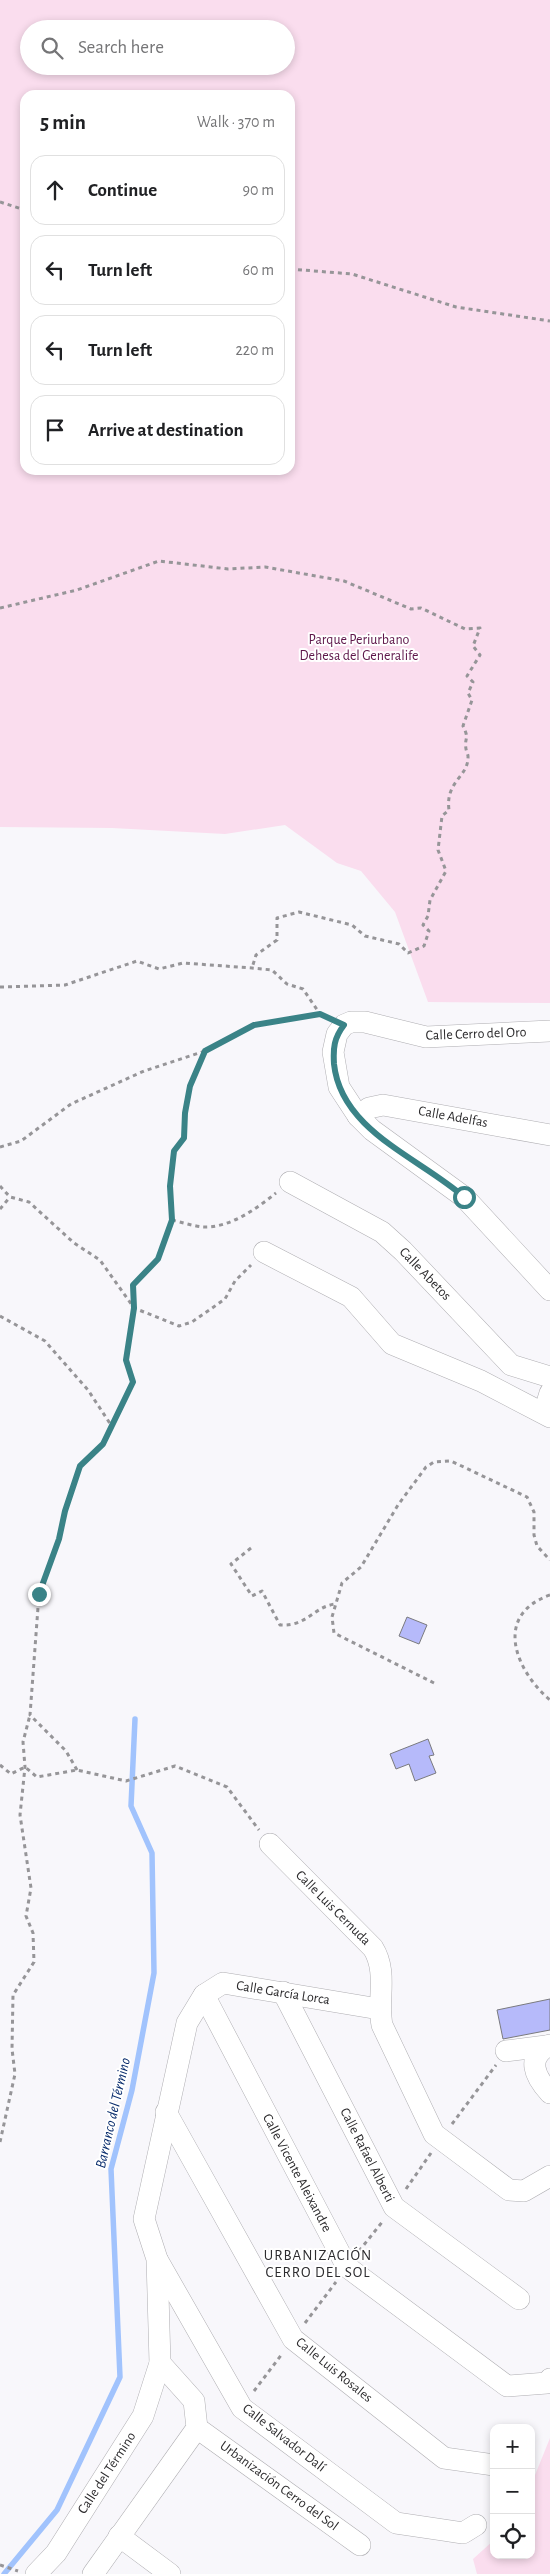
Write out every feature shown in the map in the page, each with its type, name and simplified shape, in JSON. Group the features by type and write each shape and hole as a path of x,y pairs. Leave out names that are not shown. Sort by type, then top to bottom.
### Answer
{"street":[{"name":"Calle Cerro del Oro","path":"344,1025 351,1022 365,1022 426,1037 550,1031"},
{"path":"344,1025 335,1042 336,1077 345,1100 372,1130 464,1197 550,1290"},
{"name":"Calle Adelfas","path":"358,1116 369,1108 384,1105 550,1135"},
{"name":"Calle Abetos","path":"290,1182 382,1232 403,1251 511,1365 550,1377"},
{"path":"264,1252 351,1297 392,1344 481,1381 547,1415 550,1393"},
{"name":"Calle Luis Cernuda","path":"270,1844 374,1948 382,1970 379,2009"},
{"name":"Calle García Lorca","path":"204,1995 223,1983 379,2009"},
{"name":"Calle Rafael Alberti","path":"283,1992 394,2207 519,2299"},
{"path":"93,2574 197,2428 194,2401 160,2363 157,2259 144,2219 187,2023 204,1995"},
{"name":"Calle Vicente Aleixandre","path":"204,1995 347,2267 507,2386 547,2383 550,2379"},
{"path":"379,2009 382,2025 405,2077 428,2126 440,2140 510,2190 524,2191 550,2176"},
{"path":"506,2051 548,2046"},
{"path":"548,2046 537,2057 534,2067 538,2080 550,2093"},
{"name":"Calle Luis Rosales","path":"166,2112 293,2339 444,2458 490,2464"},
{"name":"Calle Salvador Dalí","path":"157,2259 242,2408 396,2523 463,2533 476,2526"},
{"name":"Calle del Término","path":"36,2574 56,2554 143,2416 160,2363"},
{"name":"Urbanización Cerro del Sol","path":"197,2428 360,2544"},
{"path":"119,2536 170,2574"}],"path":[{"path":"0,202 20,208"},
{"path":"295,269 352,274 456,308 550,321"},
{"path":"0,608 78,590 158,561 228,569 265,567 344,581 411,609 421,608 465,629 480,628 473,646 480,655 467,676 473,682 468,693 472,700 463,726 468,736 466,748 468,756 465,770 454,782 447,798 449,810 442,816 438,850 446,871 430,900 428,916 423,925 429,931 424,946 408,952 399,944 365,936 352,925 299,912 277,918 277,940 256,955 252,968"},
{"path":"0,987 65,985 137,961 158,969 183,963 272,970 287,984 303,989 320,1014 344,1025"},
{"path":"0,1147 21,1141 72,1104 144,1071 205,1051 254,1025 320,1014"},
{"path":"0,2142 15,2074 12,2049 13,1996 34,1962 33,1933 26,1916 31,1888 20,1815 26,1766 23,1742 30,1715 39,1594 59,1539 65,1511 80,1466 103,1444 133,1382 126,1360 134,1308 133,1285 158,1259 172,1220 170,1186 174,1151 184,1138 185,1113 190,1086 205,1051"},
{"path":"172,1220 203,1227 229,1222 259,1207 290,1182"},
{"path":"0,1186 10,1197 28,1202 74,1242 100,1260 134,1308 179,1326 192,1322 225,1300 235,1281 264,1252"},
{"path":"0,1209 10,1197"},
{"path":"0,1316 45,1341 88,1390 111,1425"},
{"path":"434,1683 334,1633 332,1617 342,1583 361,1567 398,1505 426,1467 434,1462 451,1461 527,1497 534,1512 534,1535 537,1546 550,1560"},
{"path":"251,1548 231,1564 252,1596 262,1591 280,1625 291,1626 304,1621 329,1604 336,1604"},
{"path":"550,1595 535,1600 528,1606 518,1625 515,1642 516,1652 524,1671 550,1700"},
{"path":"30,1715 66,1751 78,1770"},
{"path":"0,1765 11,1774 26,1766"},
{"path":"26,1766 37,1777 78,1770 126,1781 175,1766 227,1787 270,1844"},
{"path":"242,2408 394,2207 440,2140 506,2051"},
{"path":"0,2565 27,2574"}],"green space":[{"name":"Parque Periurbano Dehesa del Generalife","path":"0,0 550,0 550,1003 428,1002 395,912 361,871 337,863 285,825 225,834 112,828 0,827"},
{"path":"550,2438 550,2574 477,2574 473,2559 490,2544 490,2559 535,2559 535,2475"}],"building":[{"path":"407,1617 427,1625 419,1644 399,1636"},
{"path":"428,1739 434,1755 429,1756 436,1773 415,1781 409,1764 396,1769 390,1754"},
{"path":"550,1999 550,2030 503,2039 497,2010"}],"waterway":[{"name":"Barranco del Término","path":"4,2574 57,2510 120,2377 111,2169 132,2090 154,1973 152,1853 131,1806 135,1719"}],"district":[{"name":"URBANIZACIÓN CERRO DEL SOL","path":"318,2264"}],"route":[{"path":"39,1594 59,1539 65,1511 80,1466 103,1444 133,1382 126,1360 134,1308 133,1285 158,1259 172,1220 170,1186 174,1151 184,1138 185,1113 190,1086 205,1051 254,1025 320,1014 344,1025 337,1034 333,1052 336,1077 345,1100 372,1130 453,1187 464,1197"}]}
